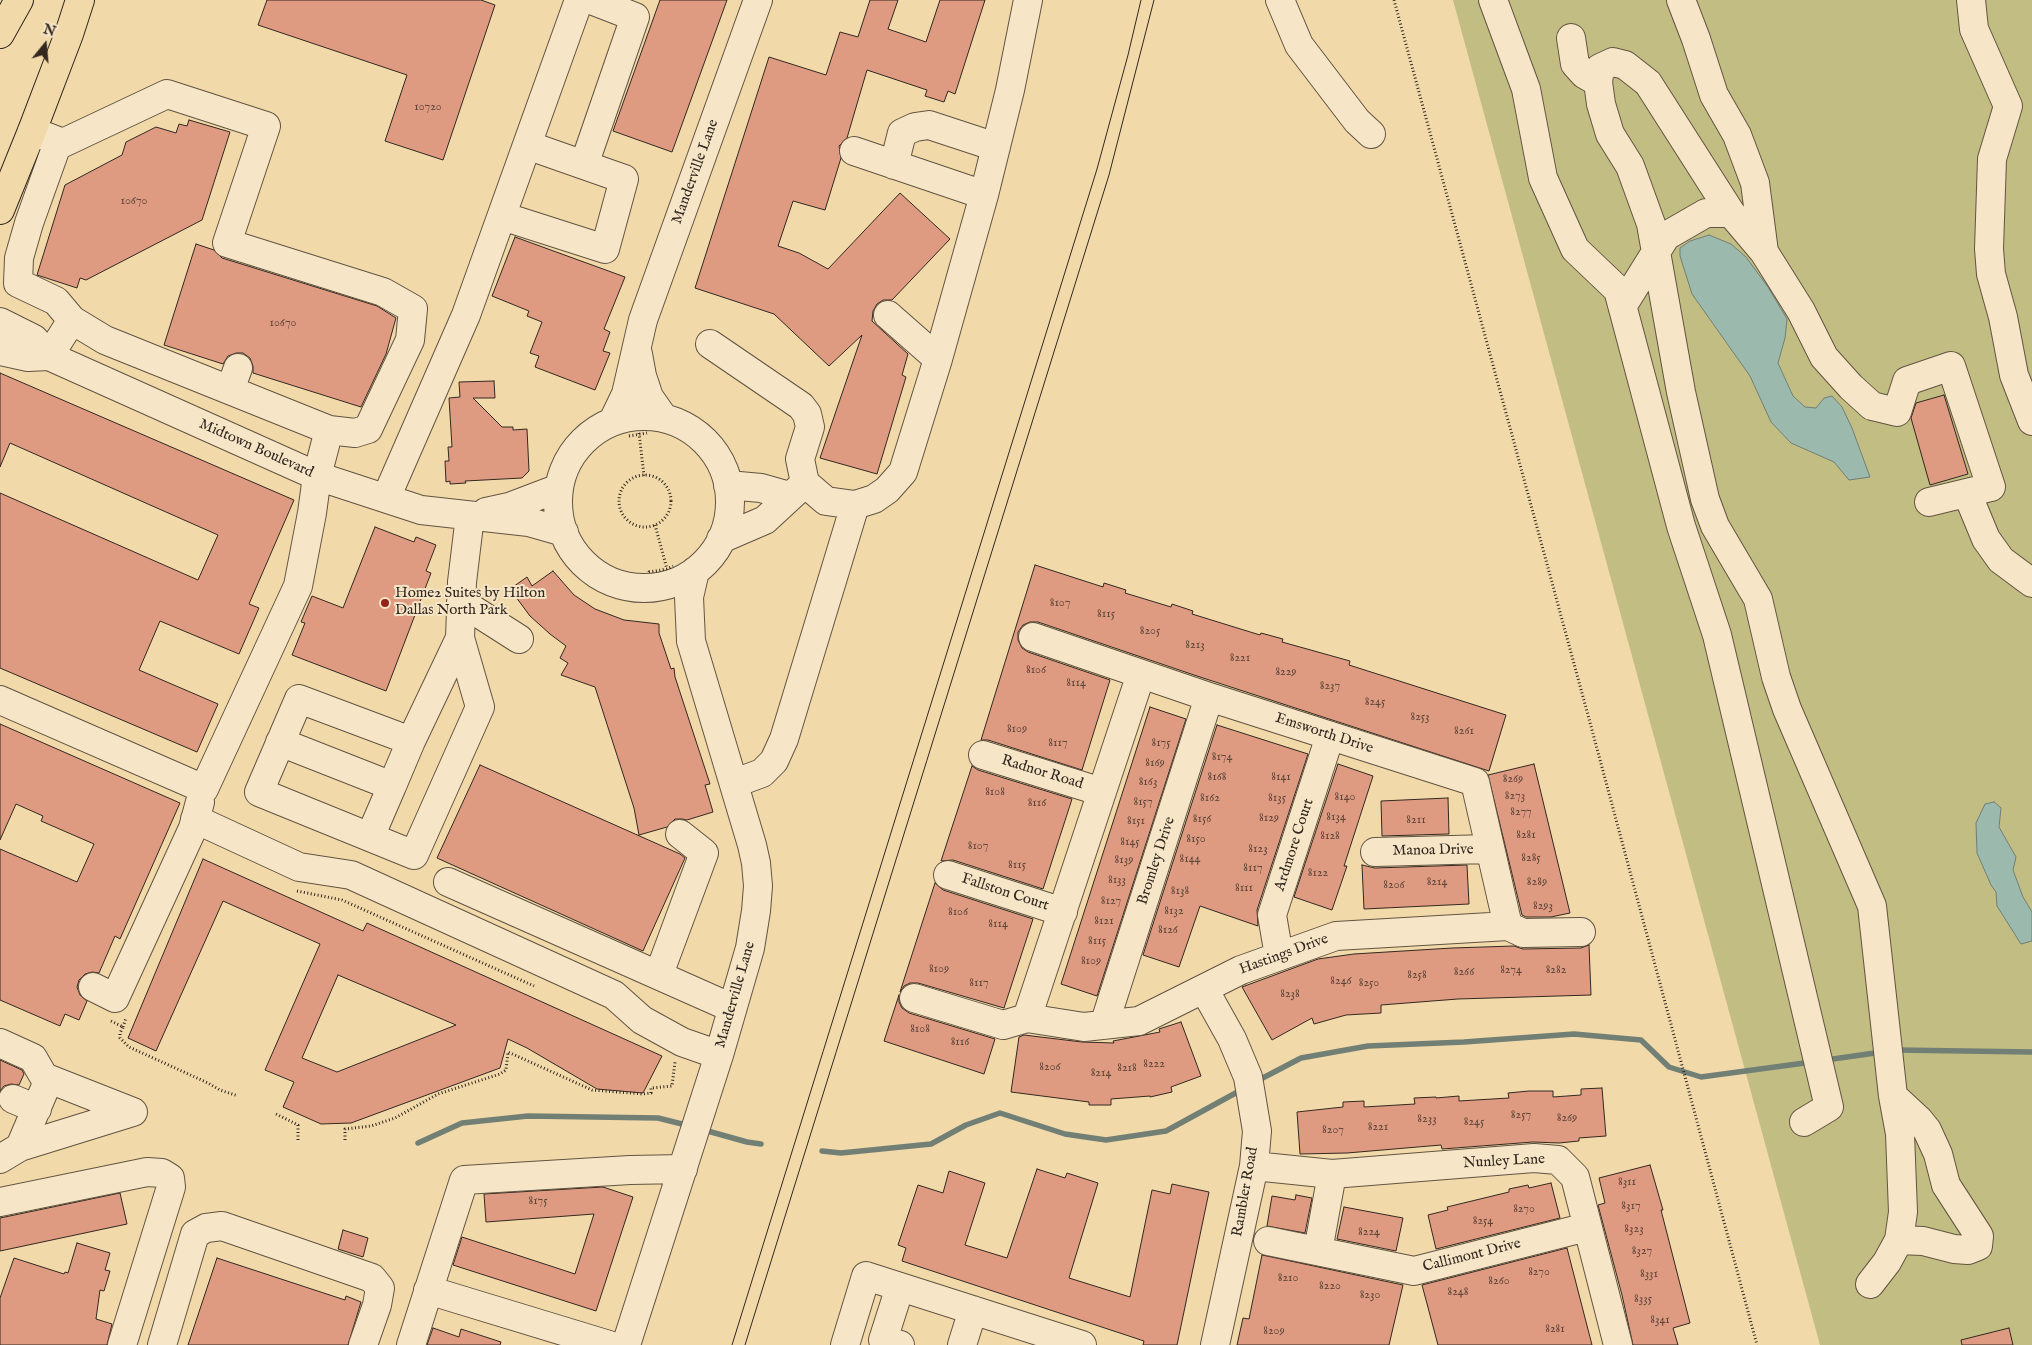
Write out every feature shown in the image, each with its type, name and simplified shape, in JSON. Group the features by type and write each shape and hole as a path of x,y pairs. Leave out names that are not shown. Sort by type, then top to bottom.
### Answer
{"main road":[{"path":"0,34 19,0"},
{"path":"0,210 69,34 80,0"}],"street":[{"path":"386,498 466,315 579,0"},
{"path":"584,165 635,17 591,0"},
{"name":"Manderville Lane","path":"617,430 643,320 758,0"},
{"path":"728,485 797,490 826,501 855,505 874,499 887,490 903,472 938,359 984,195 1010,90 1028,0"},
{"path":"1280,0 1299,45 1357,121 1372,134"},
{"path":"1681,0 1714,95 1738,135 1755,183 1764,252"},
{"path":"1971,0 1974,29 2008,106 1992,159 1989,249 1991,274 2003,317 2014,375 2032,421"},
{"path":"1495,1 1526,88 1543,178 1576,249 1618,290 1681,526 1717,635 1829,1107 1804,1122"},
{"path":"1571,38 1575,64 1584,74 1598,82"},
{"path":"1870,1284 1887,1262 1899,1240 1903,1212 1900,1134 1893,1096 1872,906 1787,709 1776,677 1758,599 1715,526 1705,499 1681,392 1651,224 1630,166 1610,134 1601,104 1598,82 1600,68 1613,62 1625,64 1648,83 1731,213 1764,252 1800,311 1824,357 1851,387 1872,406 1897,412 1907,381 1951,366 1991,487 1929,502"},
{"path":"32,131 63,144 167,94 266,126 227,243 383,292 413,309 410,340 368,429 356,433 329,430 234,379 189,363 105,340 72,320 56,301 18,283 19,258 29,223 58,142"},
{"path":"894,165 902,133 915,127 929,125 996,147"},
{"path":"502,216 605,249 624,179 528,145"},
{"path":"854,151 984,195"},
{"path":"1623,305 1666,236 1706,213 1731,213"},
{"path":"888,315 938,359"},
{"path":"50,356 72,320"},
{"name":"Midtown Boulevard","path":"0,322 34,339 50,356 317,476 421,510 528,522 564,532"},
{"path":"710,344 801,406 808,414 810,426 800,459 797,490 765,520 721,539"},
{"name":"Manderville Lane","path":"637,346 642,376 658,425"},
{"name":"Midtown Boulevard","path":"0,351 28,357 50,356"},
{"path":"640,416 658,425 692,430 712,448 725,471 731,497 728,524 717,548 687,567 665,588 648,584 625,585 601,576 580,559 564,532 559,488 565,466 578,446 596,430 617,430 640,416"},
{"path":"93,987 115,998 195,819 204,789 298,586 317,476 329,430"},
{"name":"Midtown Boulevard","path":"470,516 509,507 559,488"},
{"path":"1967,493 1986,539 2001,560 2032,583"},
{"path":"735,784 762,773 774,761 784,739 855,505"},
{"path":"411,741 299,699 259,792 414,855 480,707 460,638 461,602 470,516"},
{"name":"Manderville Lane","path":"626,1345 719,1055 754,929 758,886 756,863 735,784 691,641 687,567"},
{"name":"Manderville Lane","path":"648,584 667,606 691,641"},
{"path":"461,602 519,639"},
{"name":"Emsworth Drive","path":"1033,637 1209,697 1475,782 1508,926"},
{"path":"370,837 411,741 460,638"},
{"path":"1027,1018 1141,674"},
{"name":"Bromley Drive","path":"1104,1025 1209,697"},
{"path":"0,700 204,789"},
{"name":"Ardmore Court","path":"1279,956 1272,915 1330,736"},
{"path":"280,742 392,786"},
{"name":"Radnor Road","path":"983,755 1102,792"},
{"path":"195,819 299,866 351,875 614,995 642,1020 682,1042 719,1055"},
{"path":"659,974 704,853 680,834"},
{"name":"Manoa Drive","path":"1375,852 1490,850"},
{"name":"Fallston Court","path":"948,875 1062,912"},
{"path":"448,882 732,1008"},
{"name":"Hastings Drive","path":"914,998 1004,1025 1027,1018 1084,1027 1139,1021 1241,970 1336,936 1508,926 1523,933 1581,932"},
{"name":"Rambler Road","path":"1204,989 1242,1060 1248,1077 1257,1131 1254,1166 1216,1345"},
{"path":"0,1043 33,1058 44,1077 133,1112 10,1153"},
{"path":"10,1153 25,1104 49,1079"},
{"path":"1893,1096 1919,1120 1926,1130 1938,1154 1946,1185 1979,1236 1978,1246 1968,1250 1954,1249 1922,1241 1899,1240"},
{"name":"Nunley Lane","path":"1254,1166 1332,1174 1534,1158 1558,1160 1575,1177 1618,1345"},
{"path":"411,1345 464,1180 630,1170 683,1169"},
{"path":"0,1202 147,1172 162,1173 170,1178 171,1187 122,1345"},
{"path":"1318,1251 1332,1174"},
{"path":"162,1345 195,1234 206,1228 222,1226 372,1278 380,1288 377,1305 364,1345"},
{"name":"Callimont Drive","path":"1268,1241 1414,1271 1587,1227"},
{"path":"845,1345 866,1276 973,1310 1034,1338 1082,1345"},
{"path":"900,1287 883,1340 900,1345"},
{"path":"428,1290 609,1345"},
{"path":"962,1345 973,1310"}],"path":[{"path":"1394,0 1757,1345"},
{"path":"617,430 639,433 658,425"},
{"path":"639,433 644,476"},
{"path":"644,476 658,479 664,483 671,498 668,513 664,520 655,525 641,527 633,524 622,513 620,497 627,483 634,478 644,476"},
{"path":"655,525 667,569"},
{"path":"648,584 649,572 687,567"},
{"path":"293,890 342,900 542,989"},
{"path":"127,1018 120,1033 120,1038 129,1048 208,1082 220,1090 238,1096"},
{"path":"106,1019 123,1027"},
{"path":"344,1140 345,1129 372,1126 394,1118 438,1094 500,1074 506,1070 508,1052 592,1090 643,1094 651,1093 650,1088 672,1086 676,1055"},
{"path":"276,1114 298,1125 298,1142"}],"shaded area":[{"path":"1453,0 2032,0 2032,1345 1820,1345"},
{"path":"1709,235 1731,244 1746,257 1768,287 1787,319 1785,338 1778,363 1793,396 1805,407 1816,408 1824,398 1832,396 1842,407 1852,428 1870,477 1849,480 1834,462 1791,443 1771,422 1750,376 1692,294 1680,256 1680,248 1690,241"},
{"path":"1994,802 2001,808 1999,827 2016,857 2013,870 2023,897 2032,912 2032,941 2021,944 1997,906 1996,892 1977,853 1976,823 1985,804"}],"building":[{"path":"267,0 481,0 495,5 443,160 385,141 407,75 258,25"},
{"path":"660,0 727,0 672,152 613,131"},
{"path":"870,0 898,0 888,29 926,42 940,0 985,0 955,94 948,91 944,102 925,96 927,90 867,70 847,138 839,146 841,158 825,210 793,201 778,246 799,253 828,269 900,193 950,239 892,300 883,300 877,304 873,311 872,321 908,354 902,375 906,377 877,474 820,458 862,335 829,366 774,314 695,288 769,57 826,75 840,32 858,37"},
{"path":"189,120 230,132 202,220 86,280 80,278 77,288 37,275 65,185 122,155 126,142 156,127 176,133 179,124 187,126"},
{"path":"515,237 625,277 604,329 610,332 603,351 610,353 595,390 535,367 539,356 530,353 542,322 527,316 529,311 492,296"},
{"path":"196,244 214,250 222,258 377,306 396,318 386,354 361,407 253,373 250,358 243,353 228,356 223,364 164,345"},
{"path":"0,373 294,500 249,604 259,608 239,654 160,621 139,670 218,704 197,752 0,668 0,493 198,580 218,535 10,443 0,467"},
{"path":"494,381 495,398 473,398 502,427 513,427 513,430 527,429 529,471 522,478 465,481 466,483 450,484 450,481 446,482 445,461 449,461 448,447 452,447 449,398 460,397 459,382"},
{"path":"1944,395 1968,474 1930,485 1911,418 1916,403"},
{"name":"Home2 Suites by Hilton Dallas North Park","path":"375,527 414,542 416,537 436,545 426,571 431,573 386,691 292,655 305,623 301,622 312,596 343,608"},
{"path":"1035,565 1103,587 1104,583 1126,590 1125,593 1171,607 1172,604 1193,611 1192,614 1260,635 1261,633 1283,639 1282,642 1350,661 1349,665 1506,715 1489,771 1038,622 1030,622 1023,625 1018,632 1018,640 1022,648 1028,652 1110,680 1082,770 988,740 981,740"},
{"path":"553,571 574,595 595,609 624,620 659,624 659,633 671,669 674,668 675,677 710,784 705,785 713,812 687,820 675,819 667,827 639,835 634,808 595,687 561,675 568,663 560,658 566,646 530,616 510,589 527,577 532,586"},
{"path":"1150,707 1186,719 1097,996 1061,984"},
{"path":"0,724 180,803 120,939 115,936 99,973 85,974 79,980 77,987 80,995 87,1001 79,1020 65,1014 60,1026 0,1000 0,849 77,882 94,844 41,821 43,816 16,804 0,840"},
{"path":"1217,725 1308,754 1257,910 1258,926 1200,906 1179,967 1143,955"},
{"path":"1338,764 1373,776 1332,910 1294,897"},
{"path":"1534,764 1570,913 1551,917 1526,917 1522,915 1488,775"},
{"path":"480,765 680,854 685,858 643,951 437,858"},
{"path":"972,766 978,770 1072,799 1043,889 953,860 941,861"},
{"path":"1448,798 1449,834 1382,836 1381,801"},
{"path":"203,859 363,931 367,923 662,1056 643,1093 597,1089 508,1039 500,1068 351,1123 321,1124 283,1107 294,1082 265,1070 320,944 223,901 156,1051 128,1038","holes":["338,975 456,1025 337,1072 302,1058"]},
{"path":"1362,865 1375,868 1467,865 1469,904 1364,909"},
{"path":"935,883 943,890 1033,919 1004,1008 918,983 910,983 904,986 900,992"},
{"path":"1589,945 1591,995 1458,999 1381,1005 1381,1013 1346,1015 1314,1024 1312,1018 1272,1040 1242,987 1318,959 1354,954 1514,946 1523,949 1581,948"},
{"path":"899,995 899,1002 902,1008 909,1013 995,1039 984,1074 884,1041"},
{"path":"1181,1022 1201,1076 1171,1087 1172,1092 1150,1097 1111,1099 1111,1105 1089,1105 1089,1102 1011,1092 1019,1037 1024,1035 1082,1042 1114,1043 1113,1041 1160,1032 1159,1029"},
{"path":"0,1060 22,1070 24,1074 19,1085 11,1084 4,1086 0,1091"},
{"path":"1602,1088 1606,1136 1579,1138 1579,1141 1559,1143 1533,1142 1442,1149 1441,1145 1347,1153 1300,1154 1297,1112 1343,1107 1343,1102 1364,1101 1364,1107 1415,1104 1414,1098 1459,1096 1459,1101 1509,1098 1508,1093 1529,1091 1553,1091 1553,1097 1581,1095 1581,1089"},
{"path":"1650,1165 1663,1210 1661,1210 1690,1323 1673,1328 1678,1345 1633,1345 1598,1205 1605,1203 1599,1178"},
{"path":"1037,1169 1065,1178 1067,1173 1098,1183 1069,1278 1130,1297 1152,1190 1170,1194 1172,1184 1209,1192 1177,1345 1143,1345 1144,1341 902,1261 906,1248 898,1245 918,1185 943,1193 949,1171 985,1183 965,1245 1007,1258"},
{"path":"1551,1183 1560,1218 1436,1249 1428,1215 1448,1210 1447,1207 1509,1192 1509,1189 1528,1185 1529,1188"},
{"path":"603,1187 633,1197 596,1311 453,1265 462,1237 575,1274 594,1214 486,1222 484,1194"},
{"path":"120,1193 127,1224 0,1251 0,1218"},
{"path":"1296,1195 1312,1198 1305,1233 1267,1226 1272,1196 1295,1200"},
{"path":"1344,1207 1403,1218 1396,1251 1337,1239"},
{"path":"343,1230 368,1238 363,1257 338,1249"},
{"path":"77,1243 110,1253 105,1270 110,1271 104,1291 100,1290 96,1319 112,1324 107,1345 0,1345 0,1298 14,1258 64,1274 65,1272 68,1273"},
{"path":"1567,1248 1592,1345 1438,1345 1422,1285"},
{"path":"1262,1255 1403,1285 1389,1345 1237,1345 1243,1318 1249,1319"},
{"path":"217,1258 345,1300 346,1296 361,1302 348,1345 188,1345"},
{"path":"433,1328 459,1337 461,1329 501,1342 500,1345 427,1345"},
{"path":"2009,1328 2013,1345 1962,1345 1961,1340"}],"waterway":[{"path":"1257,1081 1301,1058 1368,1046 1464,1042 1574,1034 1641,1040 1669,1067 1701,1077 1812,1062"},
{"path":"1896,1050 2032,1052"},
{"path":"1826,1060 1882,1052"},
{"path":"822,1151 841,1153 931,1144 966,1125 1000,1113 1065,1134 1106,1140 1166,1131 1243,1089"},
{"path":"418,1143 462,1123 528,1116 658,1118 690,1126"},
{"path":"704,1130 761,1144"}],"tram line":[{"path":"732,1345 1097,169 1141,0"},
{"path":"745,1345 1109,175 1154,0"}],"place":[{"name":"Home2 Suites by Hilton Dallas North Park","path":"385,603"}]}
